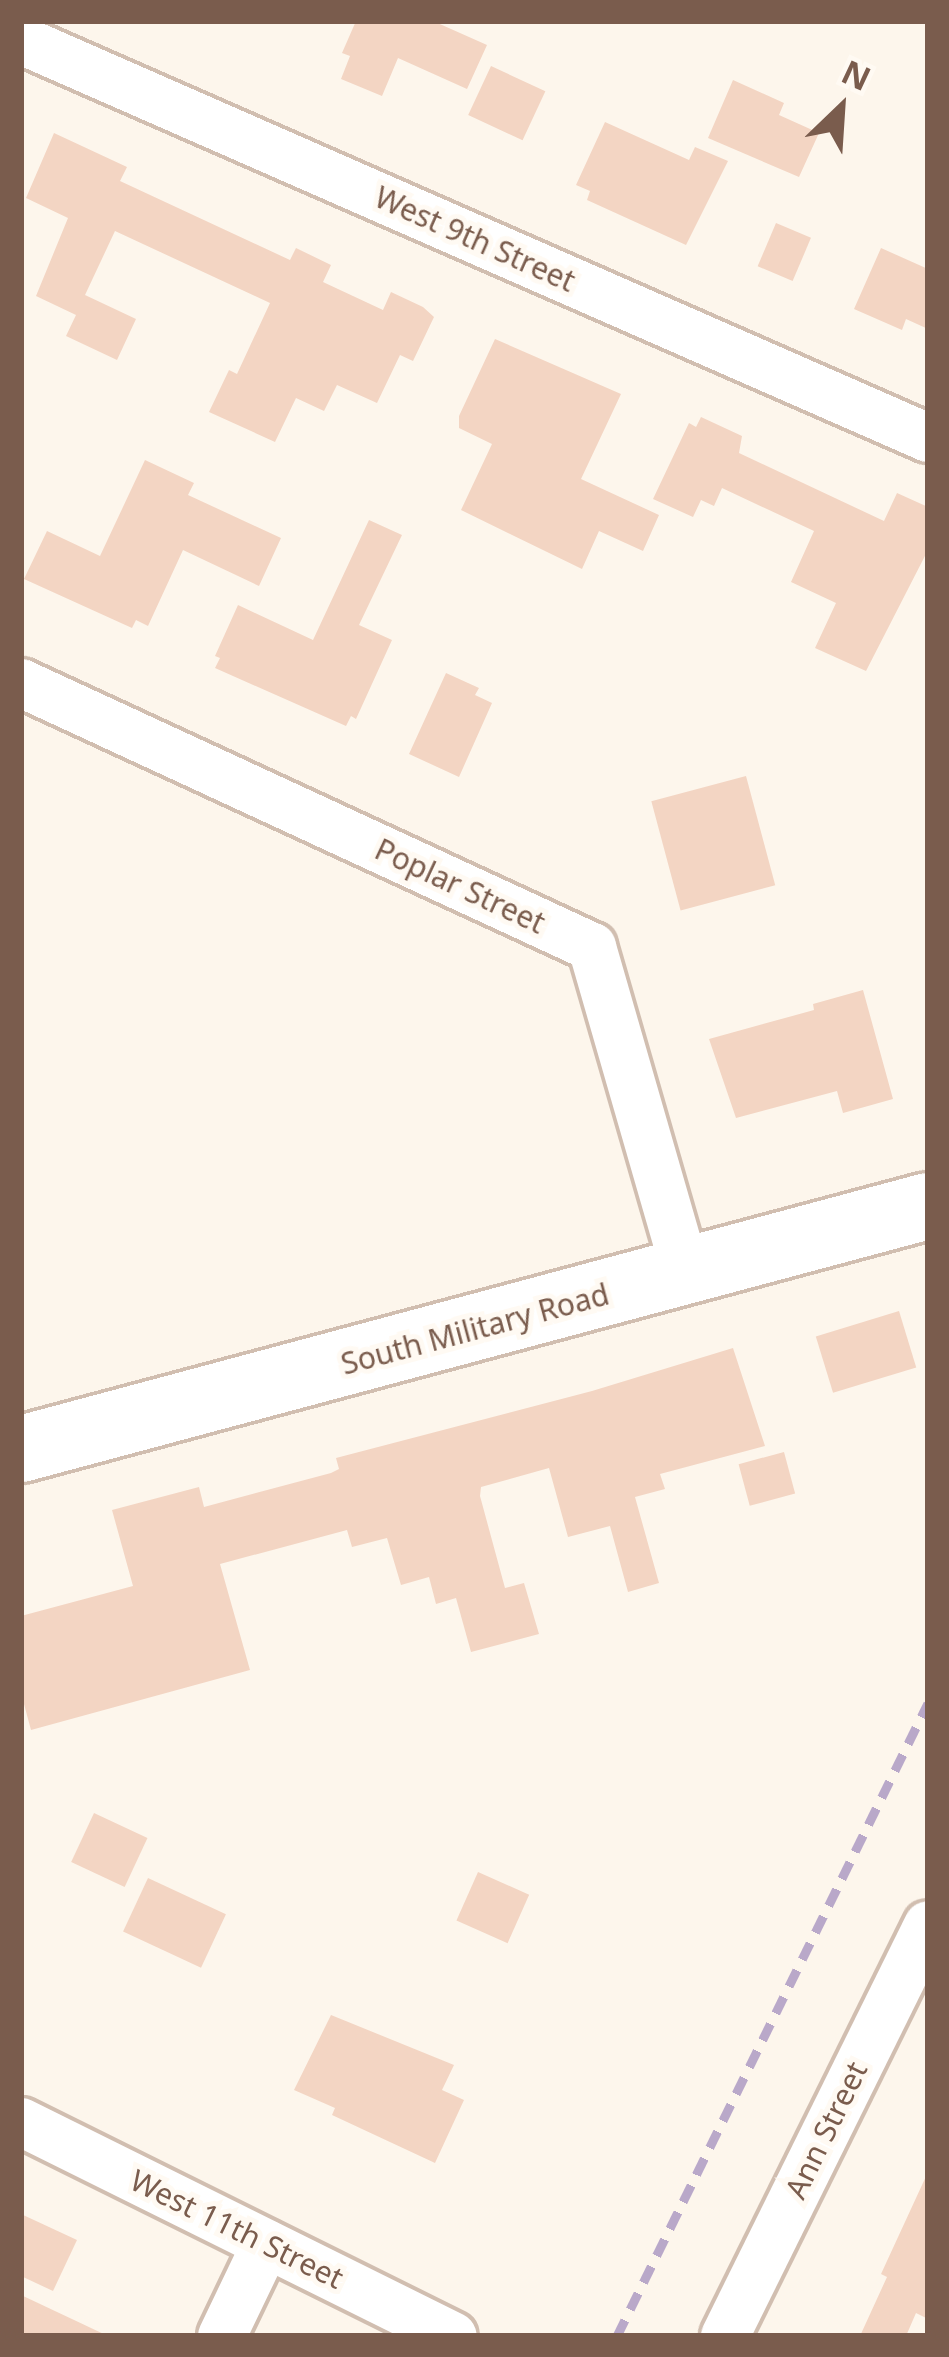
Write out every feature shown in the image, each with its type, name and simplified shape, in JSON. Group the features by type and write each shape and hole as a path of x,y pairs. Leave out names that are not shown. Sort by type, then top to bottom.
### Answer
{"main road":[{"name":"South Military Road","path":"21,1449 928,1206"}],"street":[{"name":"West 9th Street","path":"21,40 928,438"},
{"name":"Poplar Street","path":"21,683 592,947 686,1272"},
{"name":"Ann Street","path":"725,2336 928,1925"},
{"name":"West 11th Street","path":"21,2122 453,2336"},
{"path":"222,2336 266,2244"}],"building":[{"path":"356,21 433,21 487,45 467,89 398,58 382,96 341,79 350,56 342,53"},
{"path":"491,66 545,91 523,140 468,115"},
{"path":"733,80 784,103 779,115 819,133 799,177 708,138"},
{"path":"605,122 689,160 695,147 728,161 686,245 587,200 590,191 576,185"},
{"path":"54,133 127,167 120,181 290,260 296,248 331,265 323,282 383,310 391,292 423,307 434,317 413,361 400,355 377,403 337,385 324,411 296,398 275,442 209,412 229,370 237,374 270,303 115,231 85,295 136,319 117,360 66,336 76,315 36,296 68,218 26,198"},
{"path":"776,223 811,238 793,281 758,266"},
{"path":"881,248 928,269 928,329 906,319 902,330 854,309"},
{"path":"495,339 621,394 581,479 659,515 643,551 599,531 582,569 461,510 492,444 459,428 459,416"},
{"path":"701,417 742,436 739,453 884,521 897,493 928,507 928,550 866,671 815,648 836,603 791,582 814,531 722,488 714,506 701,500 693,517 653,499 689,423 696,427"},
{"path":"145,460 194,483 188,495 281,538 259,586 183,550 148,626 136,620 132,628 24,579 47,531 100,556"},
{"path":"369,520 402,535 359,625 392,640 356,719 351,716 346,726 215,668 220,658 215,656 238,605 313,640"},
{"path":"446,673 479,688 475,695 492,703 459,777 409,754"},
{"path":"746,776 775,885 681,911 651,801"},
{"path":"863,990 893,1099 843,1113 837,1091 736,1118 709,1039 814,1010 813,1004"},
{"path":"899,1311 916,1367 833,1393 816,1336"},
{"path":"733,1348 765,1446 660,1474 665,1489 635,1497 659,1583 628,1592 610,1526 568,1537 549,1468 481,1487 480,1496 505,1588 524,1583 539,1634 471,1652 456,1598 436,1604 429,1577 401,1585 387,1538 352,1547 347,1530 220,1564 250,1670 31,1730 21,1693 21,1616 133,1586 112,1510 199,1487 204,1507 331,1473 339,1469 336,1458 592,1391"},
{"path":"784,1452 795,1494 750,1506 739,1464"},
{"path":"94,1813 147,1838 125,1887 71,1862"},
{"path":"478,1872 529,1895 508,1943 456,1920"},
{"path":"148,1878 226,1914 201,1968 123,1931"},
{"path":"331,2015 454,2065 442,2090 464,2100 435,2163 332,2115 335,2108 294,2090"},
{"path":"928,2172 928,2319 916,2313 906,2336 860,2336 887,2277 881,2274"},
{"path":"21,2214 77,2240 53,2291 21,2276"},
{"path":"21,2295 108,2336 21,2336"}],"railway":[{"path":"617,2336 928,1703"}]}
